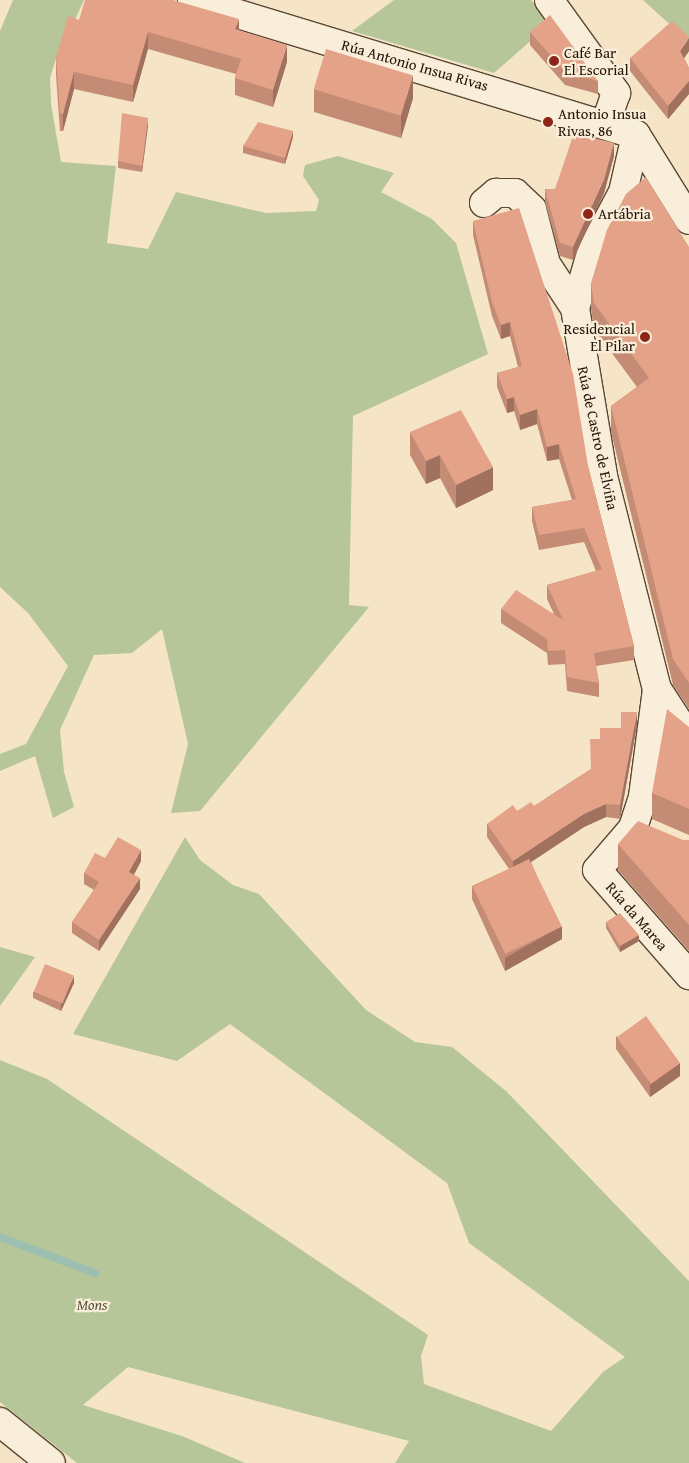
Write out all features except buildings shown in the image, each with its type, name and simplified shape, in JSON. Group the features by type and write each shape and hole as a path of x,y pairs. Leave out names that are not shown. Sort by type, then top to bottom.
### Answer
{"street":[{"name":"Rúa Antonio Insua Rivas","path":"192,0 636,135"},
{"path":"549,0 616,93 605,125"},
{"path":"636,135 689,220"},
{"name":"Rúa de Castro de Elviña","path":"636,135 623,192 592,250 575,308 603,476 657,689 688,735"},
{"path":"484,203 496,193 514,192 532,209 546,264 575,308"},
{"name":"Rúa da Marea","path":"657,689 643,797 645,833 597,870 689,975"},
{"path":"0,1422 51,1463"}],"green space":[{"path":"13,0 84,0 69,33 65,30 50,78 51,104 61,162 116,166 107,243 148,249 176,192 266,213 316,211 319,200 303,176 305,165 338,156 394,173 381,192 432,219 456,243 488,354 353,416 349,605 369,607 200,811 171,813 188,744 162,629 132,653 94,655 60,730 64,772 74,807 53,818 35,756 0,771 0,754 26,744 68,666 28,613 0,587 0,31"},
{"path":"394,0 531,0 551,23 494,73 352,31"},
{"path":"643,0 689,0 689,42"},
{"name":"Mons","path":"185,837 200,860 233,885 259,894 366,1010 415,1042 452,1047 506,1091 689,1281 689,1463 395,1463 409,1441 128,1367 83,1405 182,1436 245,1463 77,1463 0,1402 0,1060 47,1079 428,1335 421,1356 424,1384 551,1431 603,1372 625,1357 469,1243 447,1183 230,1024 177,1061 73,1034"},
{"path":"0,947 35,957 0,1006"}],"waterway":[{"path":"0,1237 95,1273"}],"place":[{"name":"Café Bar El Escorial","path":"554,61"},
{"name":"Antonio Insua Rivas, 86","path":"548,122"},
{"name":"Artábria","path":"588,214"},
{"name":"Residencial El Pilar","path":"645,337"}]}
